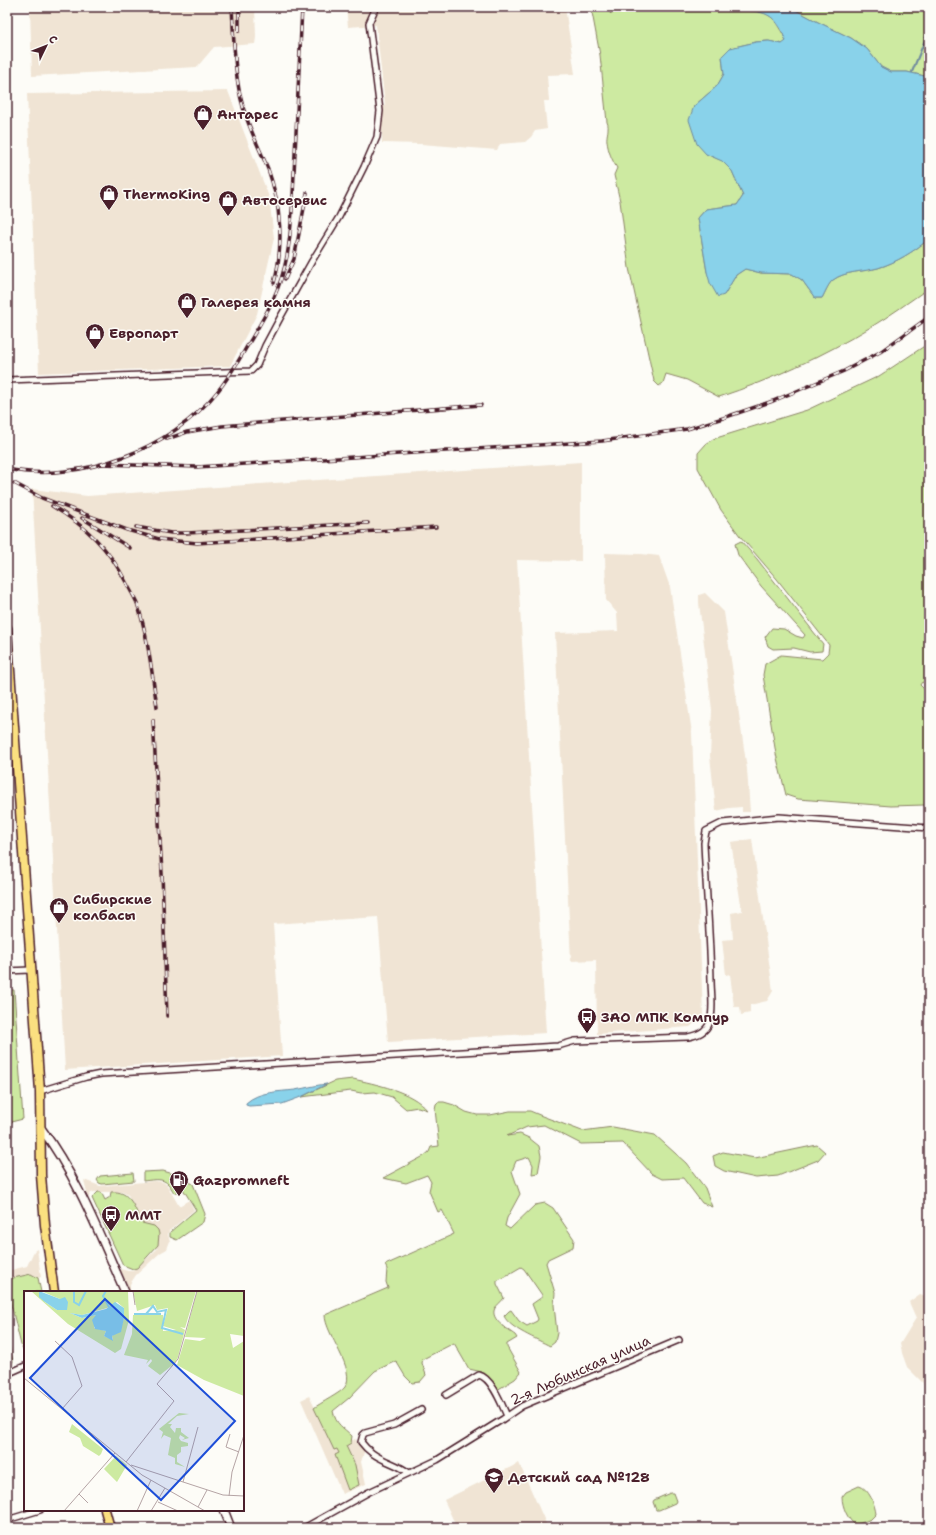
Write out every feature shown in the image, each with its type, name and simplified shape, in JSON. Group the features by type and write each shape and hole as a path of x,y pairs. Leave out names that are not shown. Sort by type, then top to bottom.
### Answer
{"main road":[{"path":"7,628 30,970 40,1091 40,1163 48,1256 54,1291"},
{"path":"41,1128 58,1152 80,1190 125,1291"},
{"path":"105,1511 110,1528"},
{"path":"224,1511 232,1528"}],"street":[{"path":"7,380 251,371 254,368 308,267 339,217 377,137 379,105 369,23 376,7"},
{"path":"40,1091 101,1074 558,1046 575,1041 688,1037 697,1035 704,1031 709,1024 712,1014 711,965 704,843 706,831 722,823 779,818 929,828"},
{"path":"7,971 30,970"},
{"name":"2-я Любинская улица","path":"304,1528 369,1492 437,1460 522,1406 679,1340"},
{"path":"7,1374 24,1366"},
{"path":"446,1395 479,1375 483,1376 496,1394 507,1416"},
{"path":"409,1473 399,1466 377,1457 361,1442 365,1433 394,1425 421,1410"},
{"path":"7,1520 37,1511"}],"shaded area":[{"path":"30,7 255,7 255,44 214,47 197,67 32,76"},
{"path":"346,7 565,7 575,74 547,75 549,101 544,101 547,129 535,131 525,142 500,144 497,150 421,144 382,143 382,106 385,105 376,25 348,27"},
{"path":"228,91 269,197 274,238 257,314 230,366 39,373 27,94"},
{"path":"581,462 581,561 517,560 546,1033 388,1042 378,917 273,924 282,1056 65,1070 32,489 87,496"},
{"path":"605,553 659,556 670,587 692,733 703,1015 690,1027 597,1034 596,960 571,961 555,633 618,631 617,613 606,600"},
{"path":"705,593 724,612 747,769 750,812 742,812 742,807 716,811 710,756 712,710 699,603 699,595"},
{"path":"752,839 773,991 767,1001 750,1005 750,1013 741,1015 740,1007 734,1007 730,974 726,975 722,940 733,939 731,913 742,911 731,842"},
{"path":"84,1180 100,1186 155,1181 163,1182 167,1185 179,1206 189,1200 194,1210 169,1231 168,1235 170,1241 167,1249 160,1253 136,1275 130,1284 130,1291 120,1269 133,1271 157,1249 128,1195 122,1192 95,1192 91,1193 88,1198"},
{"path":"37,1249 41,1277 38,1278 31,1274 7,1280 7,1271 27,1266 34,1251"},
{"path":"920,1294 929,1297 929,1396 923,1383 907,1367 900,1344 916,1318 909,1302"},
{"path":"309,1396 335,1448 355,1439 365,1449 361,1462 366,1484 342,1494 301,1400"},
{"name":"Детский сад №128","path":"519,1463 548,1528 457,1528 444,1500"}],"green space":[{"path":"591,7 604,7 611,14 611,7 731,7 761,11 773,18 783,34 786,41 783,44 768,41 730,48 722,56 724,74 717,86 694,106 706,154 723,161 732,171 743,196 737,205 706,209 698,218 707,272 724,295 736,275 745,269 761,273 792,274 802,280 815,298 822,298 833,280 838,277 849,273 878,268 892,263 929,239 929,288 853,338 758,383 719,397 687,380 666,374 663,383 659,386 654,381 629,268 620,201 614,175 617,168 610,155 607,139 608,127 600,55"},
{"path":"790,7 929,7 929,77 907,72 891,72 881,67 867,49 851,38"},
{"path":"929,343 929,686 922,682 920,685 929,694 929,810 924,805 891,806 798,799 786,795 776,754 763,675 765,664 781,655 822,659 828,653 829,645 777,579 740,536 721,510 698,468 698,453 713,439 807,410 879,376"},
{"path":"741,541 757,559 823,644 822,651 810,652 794,648 773,649 768,646 765,637 772,628 784,629 803,638 805,635 761,586 738,555 735,544"},
{"path":"7,990 14,990 23,1119 7,1123"},
{"path":"353,1079 403,1093 420,1103 427,1110 418,1107 406,1109 392,1097 375,1092 361,1093 351,1091 301,1097 335,1081"},
{"path":"438,1102 454,1105 466,1112 477,1115 490,1115 510,1111 530,1111 582,1131 613,1127 655,1135 686,1163 705,1188 712,1207 702,1203 683,1178 662,1179 652,1174 623,1143 581,1144 544,1125 527,1127 507,1136 520,1134 529,1138 539,1146 541,1156 538,1173 532,1174 533,1165 529,1157 516,1161 512,1171 520,1194 507,1218 505,1226 510,1229 535,1205 545,1203 553,1208 574,1239 573,1247 548,1259 546,1263 555,1293 554,1305 557,1333 555,1342 550,1346 531,1337 512,1325 504,1316 511,1310 519,1321 527,1326 538,1319 532,1304 542,1297 542,1295 524,1269 521,1267 497,1281 504,1298 495,1308 495,1316 500,1324 517,1338 507,1344 507,1347 521,1372 515,1379 497,1390 482,1372 469,1369 454,1343 423,1359 422,1363 426,1375 420,1382 412,1383 405,1376 396,1361 375,1371 349,1398 333,1411 338,1423 352,1436 351,1443 346,1446 355,1465 359,1485 348,1490 335,1455 339,1453 337,1449 334,1450 314,1408 343,1389 348,1380 344,1362 326,1323 325,1315 388,1288 386,1282 387,1269 385,1265 454,1234 442,1210 438,1212 429,1191 431,1182 427,1175 406,1183 383,1178 424,1156 429,1152 431,1147 439,1146 435,1109"},
{"path":"817,1145 825,1152 818,1160 778,1176 756,1178 724,1171 715,1166 713,1156 723,1152 755,1158"},
{"path":"163,1171 177,1175 193,1184 205,1214 203,1222 177,1240 170,1237 170,1232 196,1210 183,1189 174,1193 168,1184 162,1180 143,1181 143,1172"},
{"path":"133,1173 134,1181 102,1184 97,1180 100,1176"},
{"path":"98,1192 101,1192 105,1200 110,1197 111,1192 123,1194 131,1201 142,1223 154,1226 158,1230 158,1245 137,1268 133,1269 123,1265 92,1198"},
{"path":"31,1274 38,1278 41,1291 24,1291 24,1351 21,1345 7,1288 9,1279"},
{"path":"7,1336 13,1361 11,1368 7,1370"},
{"path":"859,1486 863,1487 869,1493 876,1514 871,1519 856,1525 850,1520 846,1513 842,1497 846,1492"},
{"path":"673,1493 676,1501 675,1503 656,1510 653,1502 654,1500"}],"water":[{"path":"731,7 790,7 851,38 867,49 881,67 891,72 907,72 929,77 929,239 892,263 878,268 849,273 838,277 833,280 822,298 815,298 802,280 792,274 761,273 745,269 736,275 724,295 718,297 710,283 707,272 698,218 706,209 737,205 743,196 732,171 722,161 706,154 697,144 689,120 694,106 717,86 724,74 722,56 730,48 756,42 769,41 782,44 786,41 776,22 770,17 757,12"},
{"path":"327,1084 301,1097 282,1104 246,1105 246,1103 251,1099 263,1094"}],"waterway":[{"path":"912,72 925,40 929,22"}],"railway":[{"path":"232,7 235,57 240,95 248,123 268,169 276,197 280,226 280,240 274,283"},
{"path":"239,7 239,31"},
{"path":"7,469 35,472 64,471 93,466 122,458 175,430 198,412 222,386 231,372 269,309 278,289 287,256 292,205 302,7"},
{"path":"285,279 294,259 307,193"},
{"path":"101,464 197,467 602,441 687,429 773,401 844,371 880,352 929,317"},
{"path":"167,439 187,432 222,426 481,405"},
{"path":"14,483 42,498 127,530 159,539 197,543 436,527"},
{"path":"52,506 76,522 96,539 120,571 135,598 147,641 157,707"},
{"path":"82,518 130,548"},
{"path":"136,527 171,533 187,533 368,523"},
{"path":"153,720 162,873 167,1016"}],"place":[{"name":"Антарес","path":"203,131"},
{"name":"ThermoKing","path":"109,211"},
{"name":"Автосервис","path":"228,217"},
{"name":"Галерея камня","path":"187,319"},
{"name":"Европарт","path":"95,350"},
{"name":"Сибирские колбасы","path":"59,924"},
{"name":"ЗАО МПК Компур","path":"587,1034"},
{"name":"Gazpromneft","path":"179,1197"},
{"name":"ММТ","path":"111,1232"},
{"name":"Детский сад №128","path":"494,1494"}]}
